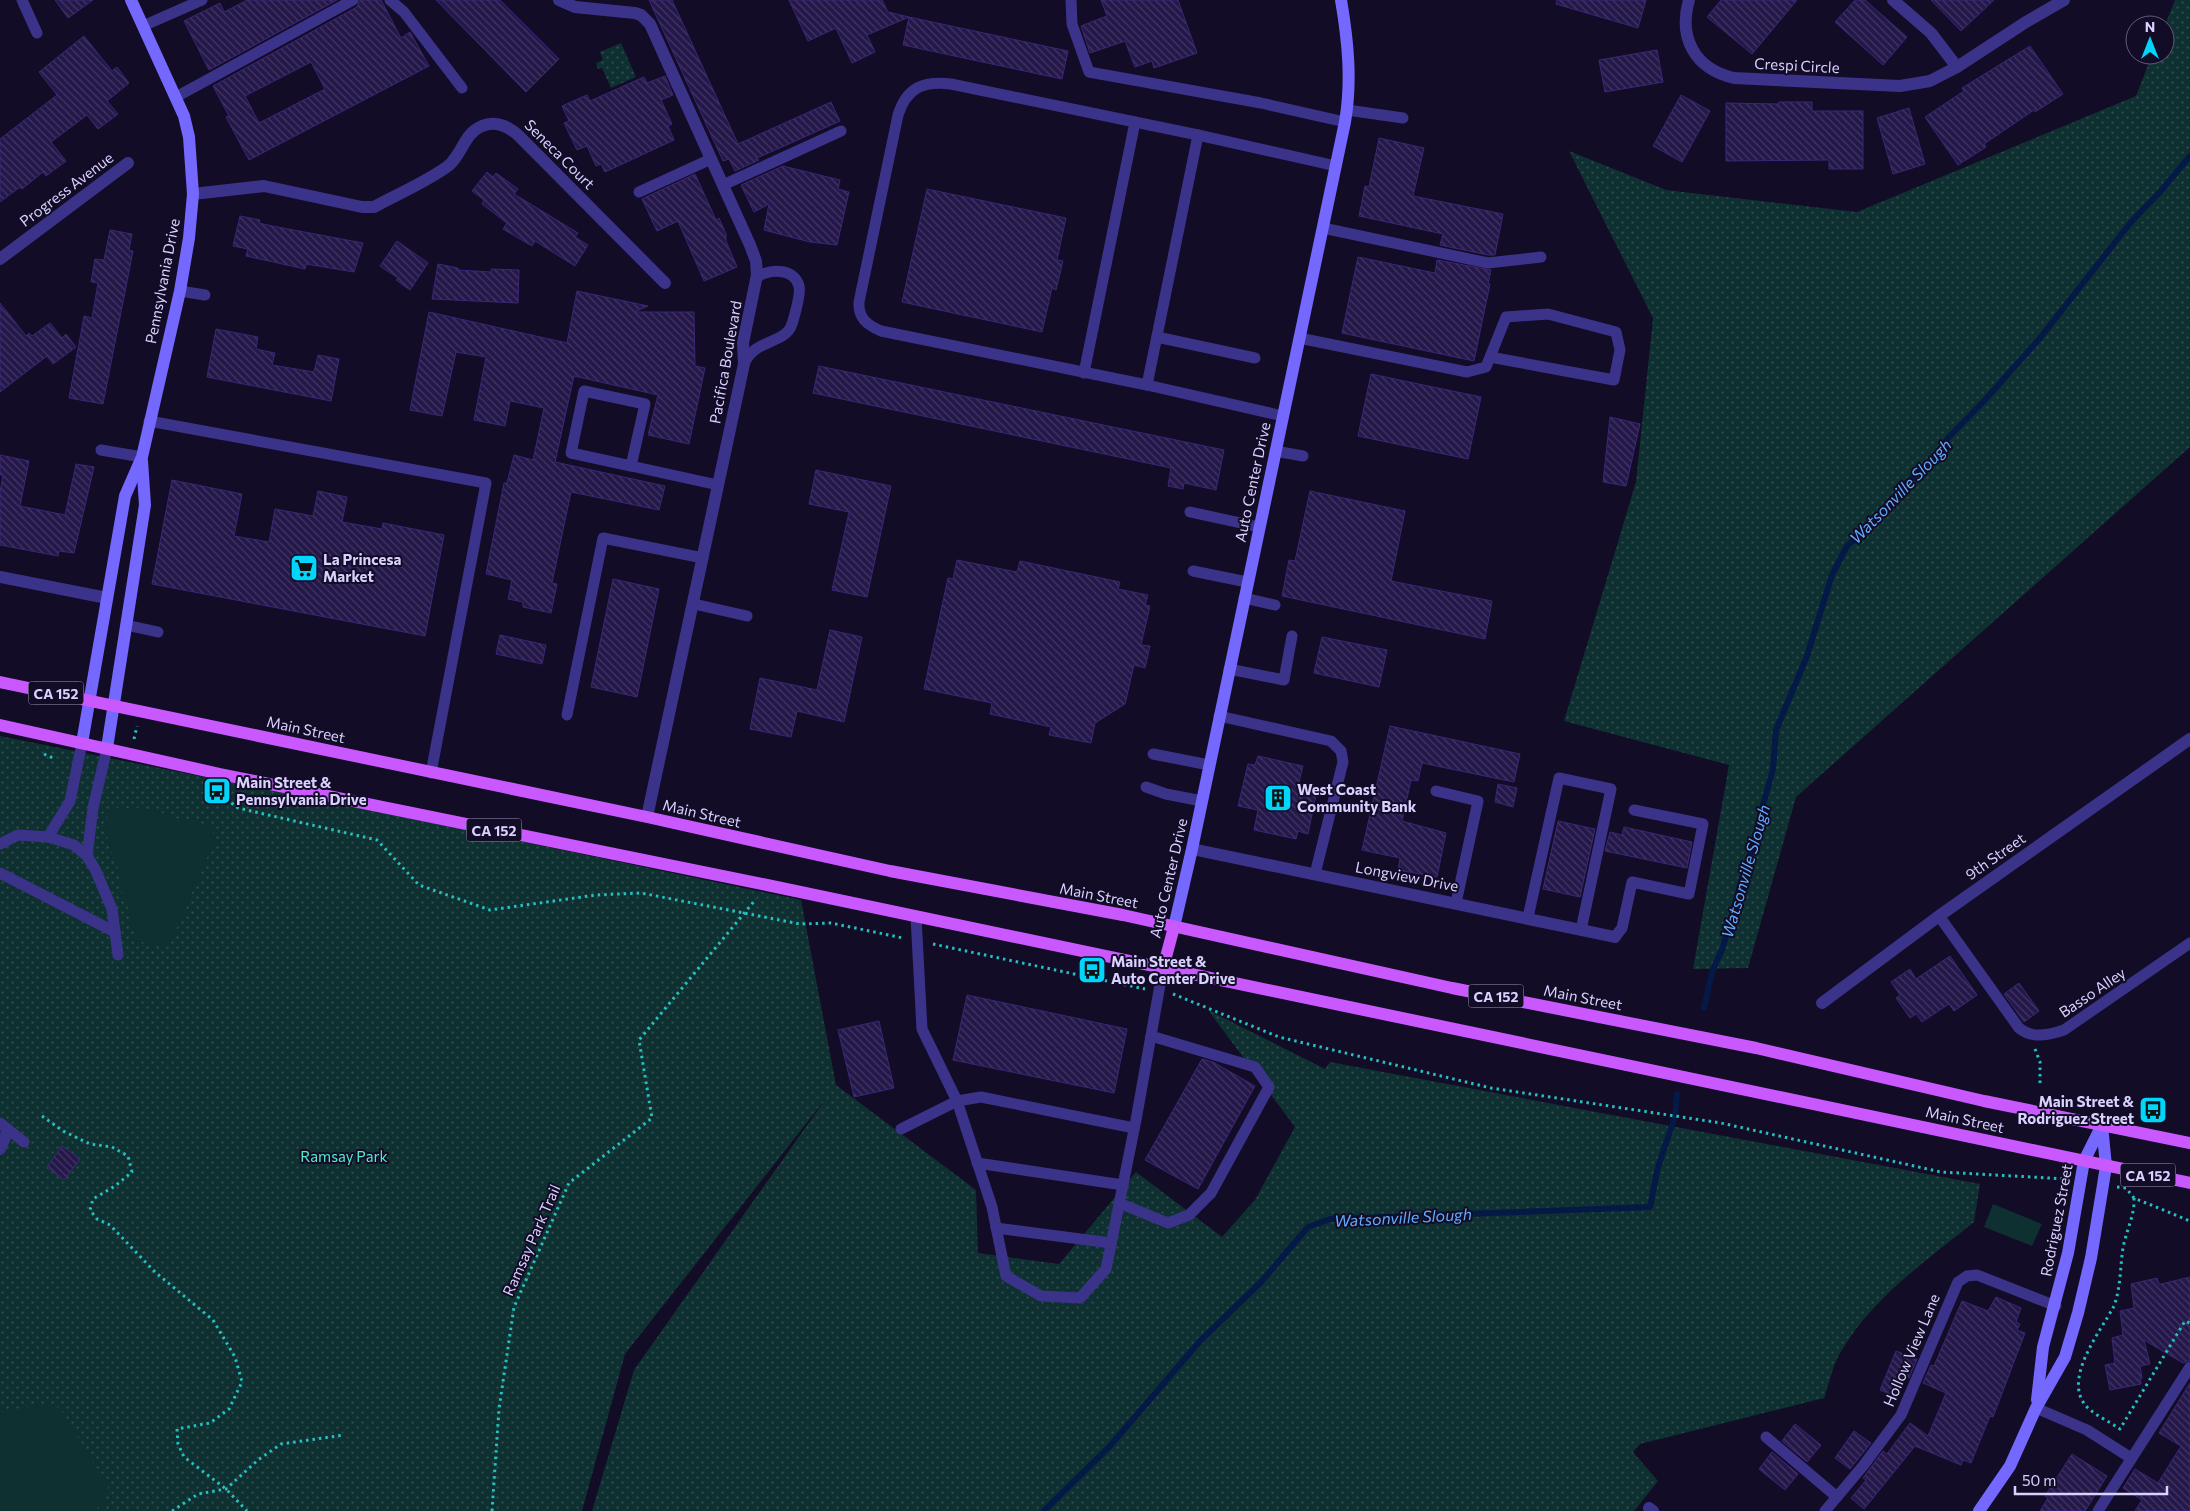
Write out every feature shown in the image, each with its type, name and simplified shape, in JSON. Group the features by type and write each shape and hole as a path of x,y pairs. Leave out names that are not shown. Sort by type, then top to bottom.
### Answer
{"main road":[{"name":"Main Street","path":"0,682 113,704 431,773 647,817 890,871 1174,927 1452,988 1756,1048 1984,1101 2190,1143"},
{"name":"Main Street","path":"0,725 220,774 767,885 2190,1183"},
{"name":"Auto Center Drive","path":"1163,968 1174,927"}],"street":[{"name":"Pennsylvania Drive","path":"82,743 125,496 142,458 180,290 189,238 193,194 189,137 184,116 131,0"},
{"name":"Pacifica Boulevard","path":"560,0 576,7 627,11 646,19 650,24 755,257 756,278 743,343 744,364 647,817"},
{"name":"Auto Center Drive","path":"1174,927 1346,116 1348,57 1341,0"},
{"name":"Crespi Circle","path":"1690,0 1686,20 1689,42 1702,62 1721,75 1734,78 1900,86 1930,81 1957,67 2026,22 2064,0"},
{"path":"1893,0 1931,33 1957,67"},
{"name":"Seneca Court","path":"193,194 264,186 362,207 374,207 446,168 460,153 473,131 483,125 502,125 511,128 664,284"},
{"name":"Progress Avenue","path":"0,259 128,163"},
{"name":"Pennsylvania Drive","path":"107,748 145,505 142,458"},
{"path":"0,577 107,598"},
{"name":"9th Street","path":"1822,1003 1940,916 2190,739"},
{"name":"Longview Drive","path":"1192,849 1615,937"},
{"name":"Rodriguez Street","path":"2036,1408 2043,1348 2056,1306 2068,1253 2084,1161 2102,1124"},
{"name":"Rodriguez Street","path":"1979,1511 2010,1466 2036,1408 2065,1357 2078,1313 2090,1258 2106,1166 2102,1124"},
{"path":"0,1149 4,1127"}],"lane":[{"path":"22,0 37,33"},
{"path":"143,26 202,0"},
{"path":"176,97 353,0"},
{"path":"390,0 404,12 462,88"},
{"path":"1071,0 1072,24 1089,72 1260,103 1346,116 1403,118"},
{"path":"1283,416 1147,385 881,331 866,323 858,309 898,115 902,103 908,94 916,88 932,83 951,84 1198,135 1336,166"},
{"path":"1084,373 1136,122"},
{"path":"723,185 841,131"},
{"path":"1147,385 1198,135"},
{"path":"639,192 711,159"},
{"path":"1323,228 1488,263 1541,257"},
{"path":"744,364 753,349 784,335 793,322 799,285 790,275 764,267 755,257"},
{"path":"756,278 766,272 775,271"},
{"path":"180,290 205,295"},
{"path":"1299,338 1467,372 1486,367 1490,357 1506,317 1548,314 1616,332 1620,350 1614,380 1490,357"},
{"path":"1157,337 1255,358"},
{"path":"631,466 644,404 584,391 571,453 718,485"},
{"path":"149,421 486,483 431,773"},
{"path":"101,450 142,458"},
{"path":"1275,451 1303,456"},
{"path":"1190,512 1259,527"},
{"path":"567,715 603,538 703,558"},
{"path":"1193,571 1247,582"},
{"path":"1244,598 1276,604"},
{"path":"694,604 747,616"},
{"path":"126,625 158,632"},
{"path":"1229,669 1284,680 1292,636"},
{"path":"1219,716 1331,741 1341,750 1343,762 1315,874"},
{"path":"48,837 70,802 82,743"},
{"path":"87,856 93,808 107,748"},
{"path":"1153,754 1209,765"},
{"path":"1528,918 1559,778 1611,789 1582,930"},
{"path":"1146,787 1166,794 1202,801"},
{"path":"1436,791 1478,801 1456,903"},
{"path":"1615,937 1622,928 1632,882 1689,894 1703,824 1634,810"},
{"path":"0,844 18,835 48,837 74,845 87,856 95,869 112,909 118,955"},
{"path":"0,873 115,932"},
{"path":"1940,916 2019,1028 2029,1035"},
{"path":"916,917 922,1029 957,1101 992,1207 1006,1276 1042,1296 1080,1298 1106,1269 1163,968"},
{"name":"Basso Alley","path":"2029,1035 2046,1035 2064,1030 2190,943"},
{"path":"1119,1203 1168,1223 1189,1215 1211,1193 1269,1088 1255,1067 1151,1036"},
{"path":"901,1129 957,1101 981,1097 1134,1128"},
{"path":"4,1127 24,1142"},
{"path":"977,1163 1123,1185"},
{"path":"996,1228 1111,1243"},
{"name":"Hollow View Lane","path":"1825,1511 1901,1415 1958,1282 1966,1276 1977,1275 2056,1306"},
{"path":"2098,1511 2190,1367"},
{"path":"2036,1408 2087,1430 2131,1458"},
{"path":"1766,1436 1837,1496"}],"path":[{"path":"130,754 140,711"},
{"path":"214,789 238,808 377,840 419,886 490,910 596,895 641,893 800,924 831,922 1138,987"},
{"name":"Ramsay Park Trail","path":"492,1511 499,1408 514,1307 569,1183 652,1118 639,1040 745,914 767,885"},
{"path":"1175,994 1279,1037 1491,1088 1721,1123 1940,1172 2029,1178 2056,1177"},
{"path":"2029,1035 2040,1062 2040,1085"},
{"path":"42,1116 63,1131 90,1144 112,1147 128,1156 132,1172 115,1186 93,1199 90,1210 97,1219 110,1225 155,1272 213,1320 235,1357 242,1382 229,1409 210,1423 177,1429 178,1444 184,1457 226,1489 247,1511"},
{"path":"2126,1188 2134,1198 2190,1221"},
{"path":"2134,1198 2133,1214 2124,1245 2118,1296 2080,1369 2079,1391 2084,1403 2088,1408 2120,1429 2184,1321 2190,1323"},
{"path":"172,1511 198,1494 226,1489 258,1460 281,1444 344,1436"}],"green space":[{"path":"2175,0 2190,0 2190,447 1796,797 1748,968 1693,969 1729,765 1564,721 1636,482 1653,318 1569,151 1666,190 1857,212 2136,96 2148,65 2175,65 2175,15 2169,15"},
{"path":"621,43 636,77 611,88 602,68 598,69 596,63 603,60 600,52"},
{"name":"Ramsay Park","path":"0,736 487,834 801,900 836,1085 976,1190 978,1253 1059,1264 1136,1172 1222,1237 1255,1200 1295,1127 1208,1010 1325,1069 1330,1062 1980,1184 1974,1222 1900,1282 1867,1316 1839,1355 1824,1398 1640,1444 1633,1452 1658,1481 1634,1511 592,1511 634,1370 827,1097 625,1354 582,1511 0,1511"},
{"path":"121,807 132,809 134,807 208,825 216,837 169,947 136,941 135,926 130,926 128,908 118,882 122,879 109,843 106,825 111,809"},
{"path":"1993,1204 2042,1224 2032,1246 1984,1227"},
{"path":"44,1404 60,1408 108,1487 104,1503 93,1511 0,1511 0,1412"}],"building":[{"path":"55,0 93,0 68,18"},
{"path":"247,0 337,0 209,70 184,21 220,3 224,12"},
{"path":"360,0 381,0 401,38 410,32 429,66 249,160 226,117 229,116 213,86 357,7","holes":["311,62 325,89 259,123 245,96"]},
{"path":"436,0 500,0 559,59 526,92"},
{"path":"649,0 672,0 738,144 831,102 840,121 755,159 759,160 735,171 729,159 723,161"},
{"path":"789,0 882,0 888,12 909,17 867,35 875,52 852,63 836,28 808,41"},
{"path":"1101,0 1178,0 1197,53 1154,68 1152,61 1135,67 1125,41 1090,53 1081,26 1107,16"},
{"path":"1557,0 1646,0 1638,28 1556,4"},
{"path":"1721,0 1797,0 1752,54 1707,17"},
{"path":"1855,0 1865,0 1907,37 1883,65 1835,22"},
{"path":"1931,0 1994,0 1961,31"},
{"path":"909,17 1068,51 1062,79 903,45"},
{"path":"84,36 112,71 117,67 129,83 107,101 118,114 98,129 87,115 51,142 66,161 46,176 43,172 22,189 20,187 0,202 0,139 57,95 39,72"},
{"path":"2030,46 2063,94 2035,112 2034,110 1984,144 1986,147 1958,165 1925,117 1964,91 1962,88"},
{"path":"1657,50 1663,82 1605,92 1599,60"},
{"path":"665,76 673,95 661,100 672,124 668,126 674,140 605,172 601,164 596,166 587,146 577,150 564,123 569,121 562,106 587,95 590,101 644,77 647,83"},
{"path":"1681,95 1710,111 1682,162 1653,146"},
{"path":"1779,102 1812,102 1812,111 1863,111 1863,169 1829,169 1829,160 1726,161 1726,103 1779,104"},
{"path":"1909,108 1925,164 1893,174 1877,118"},
{"path":"1379,138 1424,148 1413,196 1503,214 1495,255 1440,245 1443,234 1359,216 1365,186 1369,187"},
{"path":"783,166 840,180 838,189 849,192 837,245 810,242 764,230 769,204 754,212 741,185"},
{"path":"487,172 493,177 496,173 518,189 514,194 578,233 575,237 588,245 575,266 535,241 532,246 503,229 507,223 482,204 484,200 472,191"},
{"path":"695,174 716,220 719,218 737,267 704,281 678,221 657,231 642,199"},
{"path":"927,189 1066,218 1057,260 1063,261 1056,290 1052,288 1042,332 902,302"},
{"path":"240,216 260,220 259,223 272,226 363,243 354,272 306,264 305,269 246,256 248,249 233,246"},
{"path":"110,230 132,234 129,250 133,251 103,404 69,398 84,316 92,318 98,283 91,282 95,259 104,260"},
{"path":"397,241 428,263 410,290 396,280 398,278 380,266"},
{"path":"1358,257 1435,273 1437,260 1491,270 1488,284 1490,284 1474,361 1342,333"},
{"path":"438,264 458,268 458,270 491,272 491,269 519,270 518,303 432,299"},
{"path":"577,291 648,306 634,312 694,312 695,366 705,368 689,444 648,435 658,395 574,376 555,462 665,486 659,510 571,492 552,583 557,584 551,613 523,607 523,602 508,599 512,580 486,574 504,483 507,483 514,455 533,460 544,408 510,401 505,426 474,420 486,357 456,352 442,416 410,410 429,312 567,343"},
{"path":"0,303 26,336 29,333 32,336 50,323 62,338 66,334 76,347 53,364 47,356 0,392"},
{"path":"216,329 258,337 256,349 275,353 272,365 314,372 318,355 339,359 331,401 207,377"},
{"path":"819,366 1224,450 1216,490 1184,483 1183,489 1168,486 1171,468 813,393"},
{"path":"1371,374 1481,397 1468,459 1358,436"},
{"path":"1610,417 1640,424 1626,486 1603,482"},
{"path":"0,455 29,461 20,506 65,515 76,464 94,467 74,553 59,551 58,556 0,545 0,492 3,475 0,475"},
{"path":"816,470 891,486 867,597 832,590 849,512 809,504"},
{"path":"172,480 242,494 234,536 269,542 275,509 313,516 318,491 347,497 342,522 382,529 383,523 444,535 425,636 152,584"},
{"path":"1310,491 1405,511 1391,581 1492,601 1485,639 1282,596 1289,560 1295,561"},
{"path":"957,560 1017,572 1020,561 1120,582 1118,589 1148,595 1145,605 1150,606 1141,645 1150,646 1145,668 1134,665 1125,704 1095,723 1091,743 1049,735 1051,727 990,714 992,703 924,689 948,578 953,579"},
{"path":"613,579 659,589 637,697 591,687"},
{"path":"830,630 862,637 844,722 797,711 791,737 750,729 760,678 817,690"},
{"path":"500,635 546,645 542,664 496,654"},
{"path":"1322,637 1387,650 1379,687 1314,673"},
{"path":"1390,726 1520,754 1514,782 1422,763 1418,781 1411,780 1402,821 1446,833 1437,877 1398,870 1400,858 1362,850"},
{"name":"West Coast Community Bank","path":"1258,756 1303,766 1298,786 1317,790 1308,834 1298,831 1296,839 1254,830 1258,810 1238,806 1248,764 1255,765"},
{"path":"1498,784 1517,788 1513,807 1495,802"},
{"path":"1558,821 1595,829 1580,897 1543,889"},
{"path":"1624,827 1692,842 1687,868 1605,851 1610,832 1622,835"},
{"path":"1950,956 1977,995 1954,1011 1949,1004 1922,1022 1916,1014 1910,1018 1896,998 1900,995 1891,982 1910,969 1916,979"},
{"path":"2019,983 2039,1011 2024,1022 2004,994"},
{"path":"967,995 1127,1029 1114,1093 953,1060"},
{"path":"879,1021 894,1088 854,1097 838,1030"},
{"path":"1202,1059 1213,1062 1255,1086 1198,1189 1145,1160"},
{"path":"62,1146 80,1159 64,1180 47,1167"},
{"path":"2190,1277 2190,1360 2183,1363 2144,1340 2150,1364 2140,1366 2141,1384 2110,1390 2105,1365 2115,1363 2112,1338 2123,1335 2120,1311 2134,1308 2131,1284 2157,1278 2159,1284 2161,1284"},
{"path":"1996,1297 2021,1308 2016,1322 2020,1324 2017,1330 2025,1333 1993,1417 1990,1416 1971,1463 1963,1460 1961,1465 1915,1446 1864,1509 1851,1498 1866,1480 1863,1478 1883,1451 1887,1454 1910,1423 1928,1436 1946,1393 1923,1383 1931,1365 1934,1366 1962,1301 1988,1311"},
{"path":"1896,1351 1917,1359 1909,1378 1905,1376 1897,1397 1880,1390"},
{"path":"2190,1383 2190,1511 2135,1511 2142,1500 2123,1488 2135,1469 2158,1483 2181,1446 2159,1433"},
{"path":"1795,1424 1821,1445 1807,1462 1782,1441"},
{"path":"1854,1431 1871,1443 1850,1469 1835,1458"},
{"path":"1772,1452 1798,1474 1785,1490 1759,1469"},
{"path":"2072,1454 2107,1476 2085,1511 2040,1511 2048,1498 2045,1496"}],"waterway":[{"name":"Watsonville Slough","path":"1704,1008 1712,972 1723,947 1743,874 1754,843 1773,769 1776,730 1807,656 1832,575 1847,546 1875,520 1905,484 1928,464 1949,437 2040,338 2131,222 2160,192 2190,156"},
{"name":"Watsonville Slough","path":"1044,1511 1110,1446 1200,1341 1261,1282 1308,1227 1330,1219 1650,1207 1658,1167 1675,1116 1677,1094"}],"place":[{"name":"La Princesa Market","path":"304,568"},
{"name":"Main Street & Pennsylvania Drive","path":"217,791"},
{"name":"West Coast Community Bank","path":"1278,798"},
{"name":"Main Street & Auto Center Drive","path":"1092,970"},
{"name":"Main Street & Rodriguez Street","path":"2153,1110"}]}
